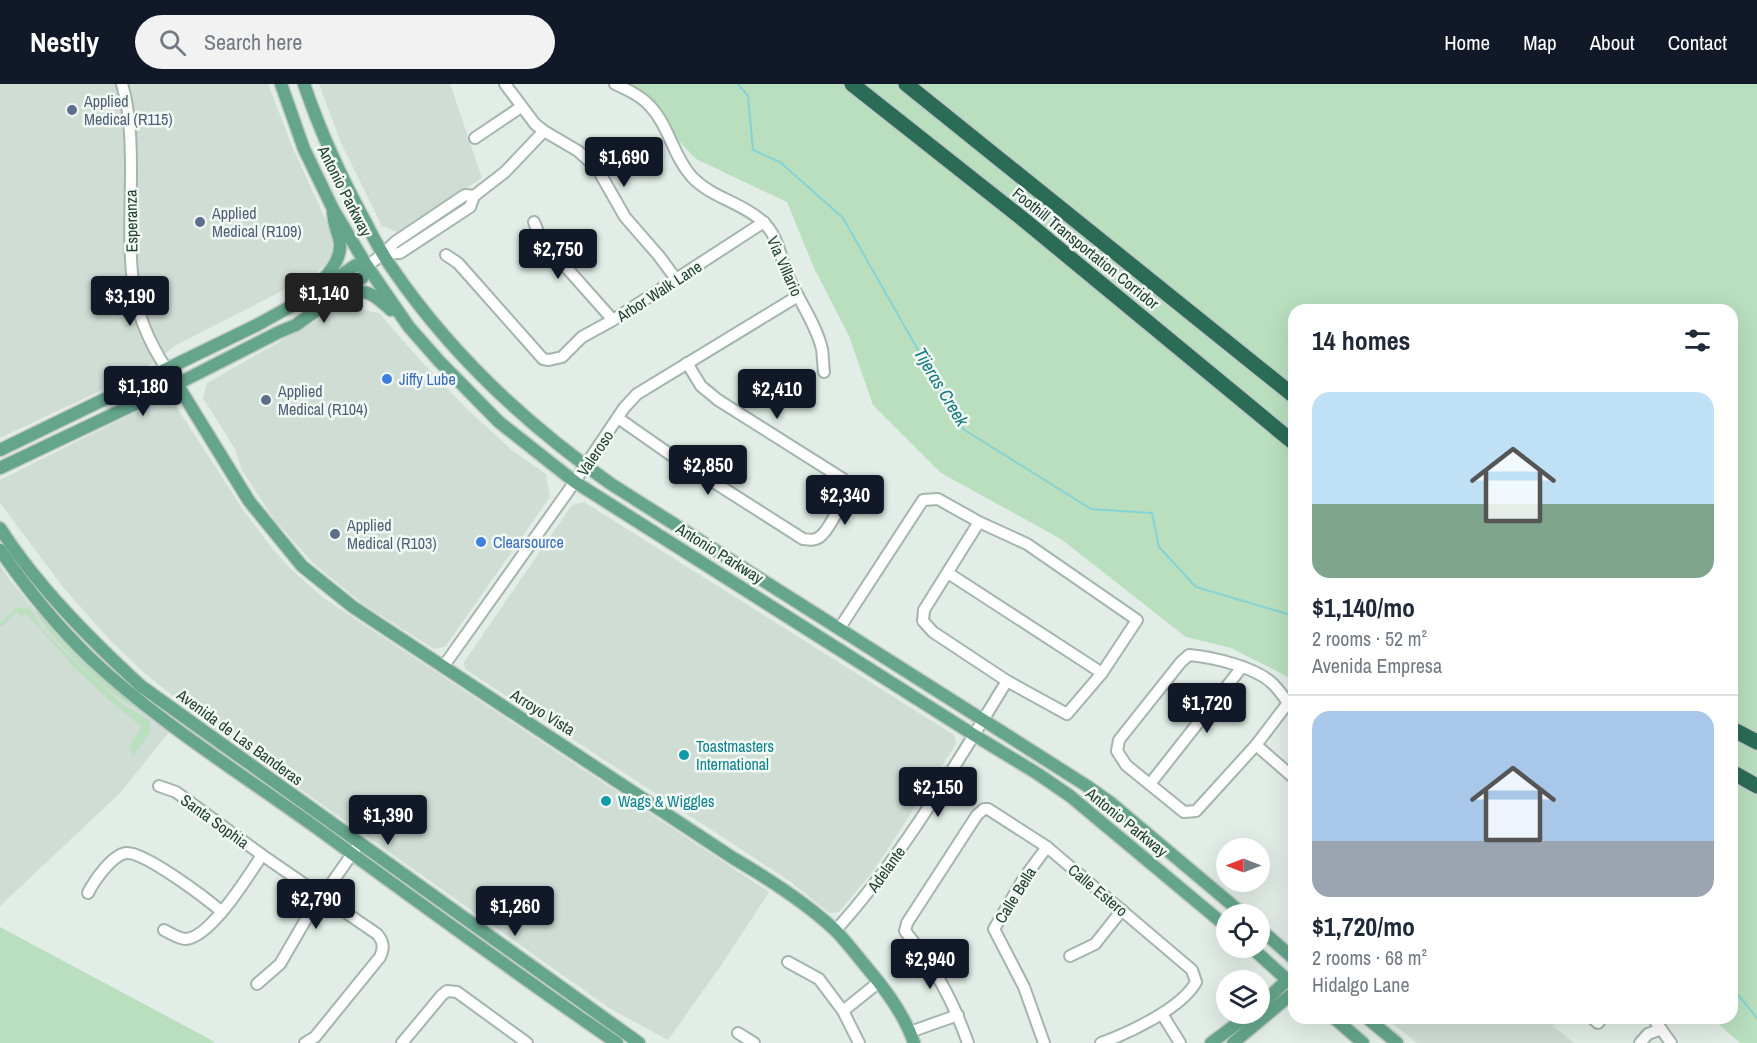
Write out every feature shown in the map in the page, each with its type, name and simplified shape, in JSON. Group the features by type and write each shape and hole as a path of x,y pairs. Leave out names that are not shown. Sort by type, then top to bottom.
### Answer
{"highway":[{"name":"Foothill Transportation Corridor","path":"852,84 1024,220 1288,438"},
{"name":"Foothill Transportation Corridor","path":"906,84 1288,391"},
{"path":"1738,732 1757,742"},
{"path":"1738,775 1757,786"}],"main road":[{"name":"Antonio Parkway","path":"281,84 304,149 333,209 367,266 409,327 499,422 575,482 1070,796 1216,918"},
{"name":"Antonio Parkway","path":"304,84 344,180 383,254 427,313 484,380 525,417 586,466 839,629 1063,769 1111,803 1231,904"},
{"path":"312,294 332,270 340,249 333,209"},
{"path":"0,450 257,325 312,294 356,265 367,266 363,277 296,325 0,468"},
{"path":"336,298 359,291 372,294 409,327"},
{"name":"Arroyo Vista","path":"177,384 249,501 302,566 353,607 802,903 835,931 879,982 912,1037"},
{"name":"Avenida de Las Banderas","path":"0,528 30,572 108,655 171,716 351,854 610,1037 639,1043"},
{"path":"0,550 35,599 90,658 100,662 150,704 171,716"},
{"name":"Avenida de Las Banderas","path":"171,716 254,768 359,844 610,1037"},
{"path":"1270,937 1288,954"},
{"path":"1265,958 1288,975"},
{"path":"1270,997 1288,982"},
{"path":"1233,1043 1288,997"},
{"path":"1211,1043 1237,1024"},
{"path":"1341,1024 1363,1043"},
{"path":"1374,1024 1397,1043"}],"street":[{"name":"Esperanza","path":"122,84 128,115 130,144 134,291 141,316 166,369 177,384"},
{"path":"504,84 521,107 544,131 578,151 597,168 625,217 676,279"},
{"name":"Via Villario","path":"615,84 638,95 650,105 659,117 681,161 692,176 713,193 751,212 764,222 774,236 788,276 822,348 824,372"},
{"path":"475,138 521,107"},
{"path":"367,266 383,254 400,253 470,207 474,196 505,172 544,131"},
{"path":"534,222 541,239 613,320"},
{"name":"Arbor Walk Lane","path":"446,255 458,263 543,359 555,359 562,357 582,337 613,320 764,222"},
{"name":"Valeroso","path":"443,666 637,394 798,296"},
{"path":"618,418 668,453 803,539 812,540 821,536 846,497 848,487 843,478 718,400 701,386 687,363"},
{"path":"839,629 923,500 938,499 979,522 1027,544 1137,620 1102,673 1067,714 1007,681 933,632 923,621 924,610 979,522"},
{"path":"948,573 1102,673"},
{"path":"1288,702 1272,683 1242,667 1205,656 1189,655 1119,740 1117,751 1126,765 1184,812 1189,812 1196,810 1288,709"},
{"path":"1150,784 1242,667"},
{"name":"Adelante","path":"835,931 889,865 1007,681"},
{"path":"1256,745 1288,773"},
{"name":"Santa Sophia","path":"159,786 176,792 262,855 377,934 383,945 380,957 315,1037 305,1043"},
{"name":"Calle Estero","path":"958,1015 945,987 905,931 977,815 981,810 988,809 1047,847 1192,970 1196,982 1190,993 1162,1014"},
{"path":"257,984 280,964 305,921 359,844"},
{"name":"Calle Bella","path":"1044,1043 1024,987 994,929 1024,878 1047,847"},
{"path":"88,893 96,878 119,856 132,854 173,876 222,912"},
{"path":"164,930 178,938 192,938 198,935 222,912 262,855"},
{"path":"1070,956 1095,944 1122,910"},
{"path":"788,962 819,979 843,1011 859,1043"},
{"path":"843,1011 879,982"},
{"path":"402,1043 442,995 452,991 457,992 527,1043"},
{"path":"1101,1043 1162,1014 1180,1043"},
{"path":"912,1037 958,1015 968,1043"},
{"path":"1657,1024 1671,1043"},
{"path":"1640,1043 1648,1034 1661,1029"},
{"path":"738,1033 754,1043"}],"shaded area":[{"path":"0,84 268,84 292,146 332,234 332,253 328,262 313,275 178,344 136,374 0,438"},
{"path":"319,84 450,84 482,178 397,232 382,226 342,145"},
{"path":"342,306 379,313 466,408 513,451 546,474 550,497 445,647 434,649 363,604 314,564 273,518 242,470 235,449 203,398 207,383"},
{"path":"164,398 172,400 244,511 271,547 322,597 769,892 720,967 668,1040 609,1008 196,715 141,670 108,638 63,587 0,503 0,480"},
{"path":"584,502 954,735 956,744 874,870 839,912 829,913 791,882 465,669 464,662 572,505"},
{"path":"0,565 56,635 111,686 169,732 121,792 0,906"},
{"path":"1393,1024 1555,1024 1553,1026 1574,1043 1417,1043"}],"green space":[{"path":"629,84 1757,84 1757,1043 1740,1043 1719,1024 1738,1024 1738,304 1288,304 1288,677 1231,648 1186,637 1061,539 941,473 873,405 849,336 814,268 787,202 696,159 647,108"},
{"path":"17,608 30,608 41,628 67,654 121,703 149,720 151,732 132,757 130,745 142,727 69,663 69,660 25,613 21,616 17,612 0,627 0,623"},
{"path":"36,610 92,669 137,708 113,693 80,665 51,633"},
{"path":"0,927 213,1041 214,1043 0,1043"}],"waterway":[{"name":"Tijeras Creek","path":"738,84 748,96 753,150 780,162 843,218 963,429 1091,509 1152,513 1159,547 1196,587 1288,614"},
{"name":"Tijeras Creek","path":"1738,994 1757,1018"}],"place":[{"name":"Applied Medical (R115)","path":"72,110"},
{"name":"Applied Medical (R109)","path":"200,222"},
{"name":"Jiffy Lube","path":"387,379"},
{"name":"Applied Medical (R104)","path":"266,400"},
{"name":"Applied Medical (R103)","path":"335,534"},
{"name":"Clearsource","path":"481,542"},
{"name":"Toastmasters International","path":"684,755"},
{"name":"Wags & Wiggles","path":"606,801"}]}
